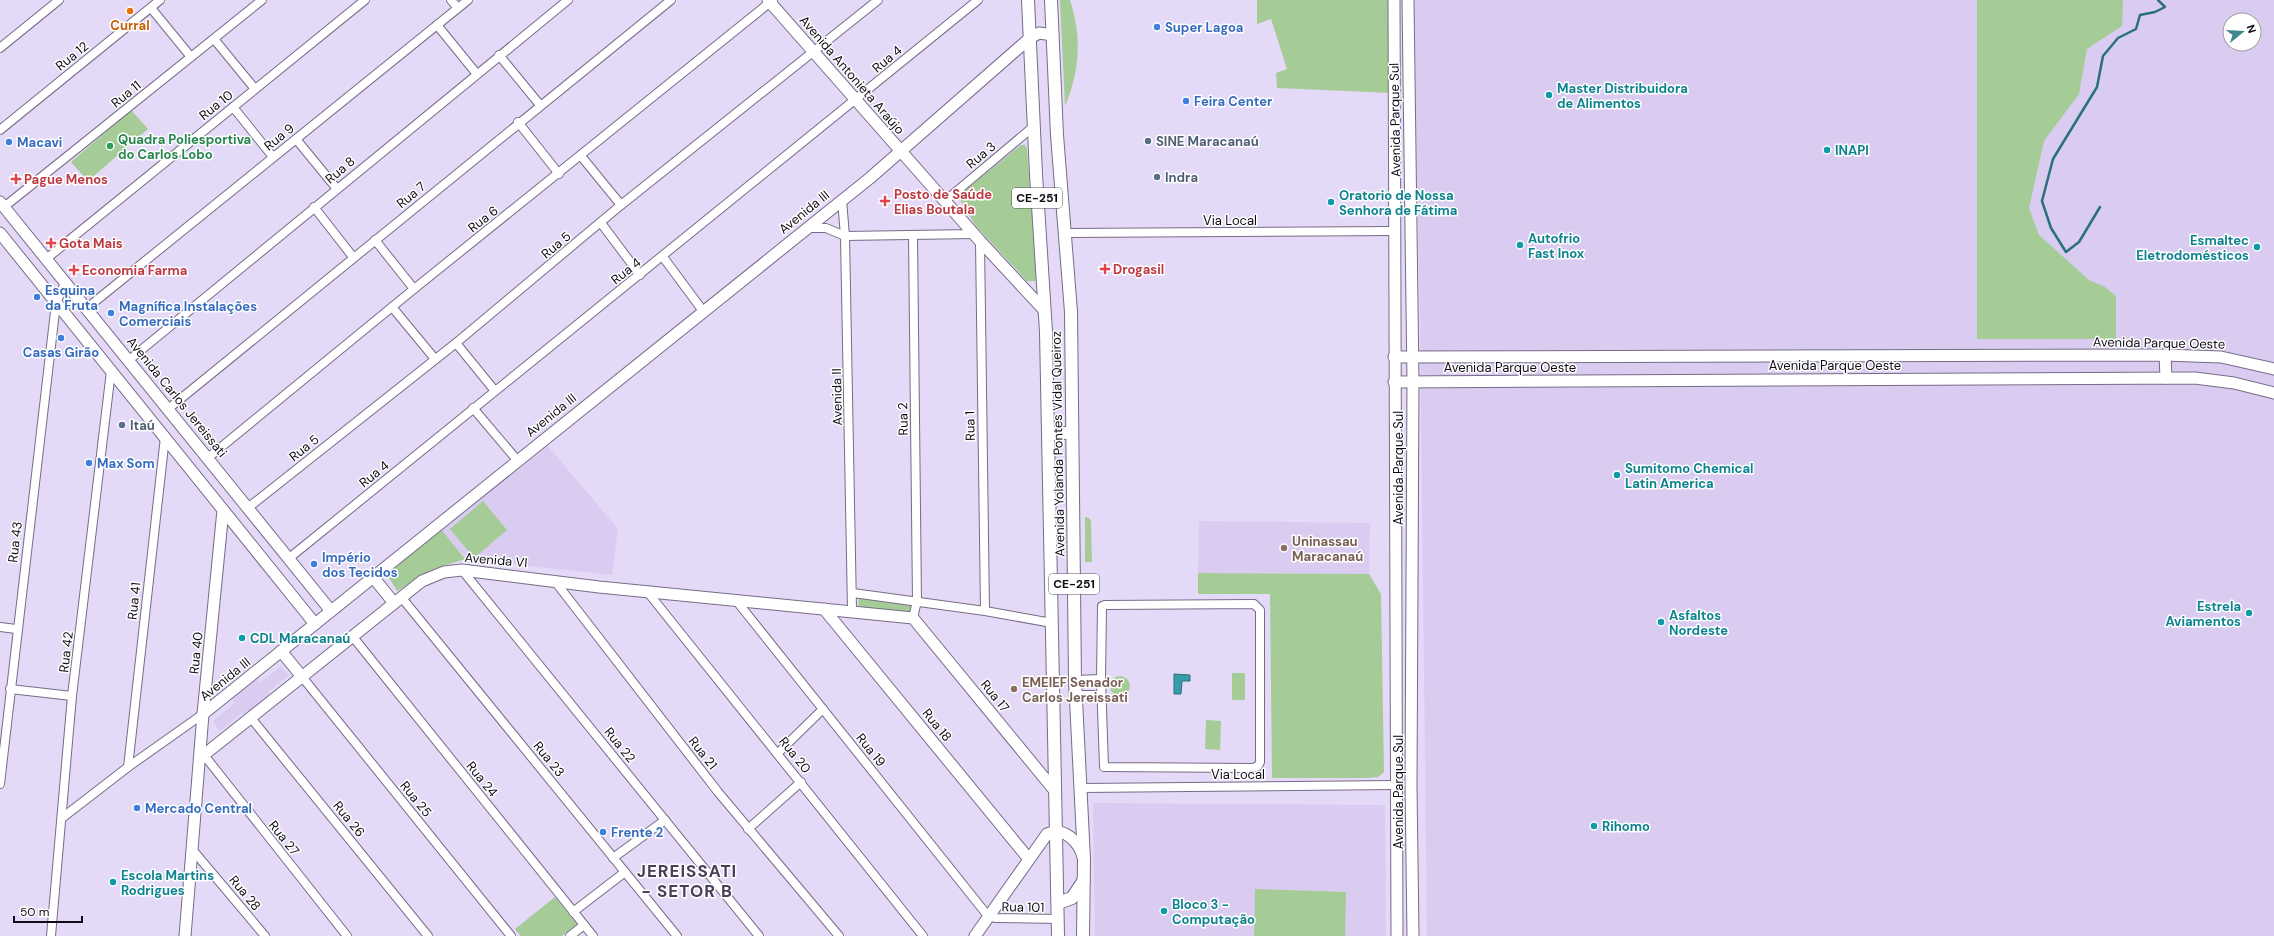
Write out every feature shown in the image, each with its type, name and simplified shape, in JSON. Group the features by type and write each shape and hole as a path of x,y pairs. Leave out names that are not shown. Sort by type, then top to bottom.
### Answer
{"main road":[{"name":"Avenida Yolanda Pontes Vidal Queiroz","path":"1028,0 1033,127 1044,310 1049,462 1058,936"},
{"name":"Avenida Yolanda Pontes Vidal Queiroz","path":"1052,0 1057,135 1066,233 1071,312 1071,462 1075,680 1084,859 1083,936"},
{"path":"1048,433 1071,433"},
{"path":"1049,462 1071,462"},
{"path":"1058,903 1072,898 1084,880"}],"street":[{"path":"0,48 59,0"},
{"name":"Rua 12","path":"0,130 160,0"},
{"name":"Rua 11","path":"2,205 262,0"},
{"name":"Rua 10","path":"46,259 365,0"},
{"path":"451,0 458,8"},
{"name":"Rua 9","path":"87,308 468,0"},
{"name":"Rua 8","path":"129,360 476,73 568,0"},
{"name":"Rua 7","path":"168,409 518,122 671,0"},
{"name":"Rua 5","path":"249,507 456,343 621,205 878,0"},
{"name":"Rua 4","path":"288,559 473,408 663,257 978,0"},
{"name":"Avenida Parque Sul","path":"1394,0 1395,785 1397,936"},
{"name":"Avenida Parque Sul","path":"1408,0 1413,382 1411,785 1413,936"},
{"name":"Avenida Antonieta Araújo","path":"770,1 899,150 1044,310"},
{"name":"Rua 6","path":"209,457 770,1"},
{"path":"151,8 191,57"},
{"path":"436,25 476,73"},
{"name":"Avenida III","path":"62,818 128,767 203,714 842,200 1030,38 1039,33 1053,35"},
{"path":"214,39 255,89"},
{"path":"499,55 540,105"},
{"path":"233,107 273,157"},
{"path":"518,122 559,174"},
{"name":"Rua 3","path":"945,201 1033,127"},
{"path":"296,139 337,189"},
{"path":"581,156 621,205"},
{"name":"Avenida II","path":"842,200 845,236 853,593 852,610"},
{"name":"Avenida Carlos Jereissati","path":"2,205 168,409 209,457 288,559 331,611"},
{"path":"314,207 354,257"},
{"path":"601,223 640,275"},
{"path":"807,228 826,228 845,236 977,237"},
{"name":"Via Local","path":"1066,233 1395,231"},
{"path":"0,233 314,624"},
{"name":"Rua 2","path":"913,236 917,601 913,618"},
{"name":"Rua 1","path":"977,237 985,611"},
{"path":"375,240 414,289"},
{"path":"663,257 703,311"},
{"name":"Rua 43","path":"0,784 1,757 56,303 65,283"},
{"path":"392,307 435,359"},
{"path":"456,343 495,391"},
{"path":"2165,355 2166,378"},
{"name":"Avenida Parque Oeste","path":"1394,357 2165,355 2221,357 2274,369"},
{"name":"Rua 42","path":"51,936 72,696 111,371"},
{"name":"Avenida Parque Oeste","path":"1394,382 2166,378 2216,380 2274,392"},
{"path":"473,408 517,460"},
{"name":"Rua 41","path":"128,767 165,437"},
{"name":"Rua 40","path":"191,848 202,756 203,714 223,510"},
{"name":"Avenida VI","path":"202,756 303,678 422,580 433,575 462,570 553,580 599,587 646,590 824,609 852,610 913,618"},
{"name":"Rua 22","path":"462,570 759,936"},
{"path":"373,577 398,600"},
{"name":"Rua 21","path":"553,580 748,829 839,936"},
{"name":"Rua 20","path":"646,590 923,936"},
{"path":"853,593 985,611 1052,623"},
{"name":"Rua 19","path":"736,599 988,916"},
{"name":"Rua 23","path":"398,600 614,858 677,936"},
{"path":"1254,604 1260,610 1260,762 1258,766 1253,768 1104,767 1101,679 1101,610 1105,605 1254,604"},
{"name":"Rua 18","path":"824,609 1028,858"},
{"name":"Rua 17","path":"913,618 1055,791"},
{"path":"0,627 16,629"},
{"name":"Rua 24","path":"353,637 593,936"},
{"path":"281,651 303,678"},
{"name":"Rua 25","path":"303,678 511,936"},
{"path":"1075,680 1101,679"},
{"path":"10,689 72,696"},
{"path":"1076,695 1101,695"},
{"path":"778,753 823,710"},
{"name":"Rua 26","path":"251,718 428,936"},
{"name":"Rua 27","path":"202,756 348,936"},
{"path":"748,829 801,782"},
{"name":"Via Local","path":"1080,788 1395,785"},
{"path":"614,858 665,820"},
{"path":"975,936 1028,858 1047,834 1057,832 1064,833 1076,842 1084,859"},
{"path":"185,936 191,848"},
{"name":"Rua 28","path":"191,848 265,936"},
{"path":"573,912 625,872"},
{"name":"Rua 101","path":"988,916 995,918 1058,919"},
{"path":"570,936 584,925"}],"shaded area":[{"path":"1060,0 1070,0 1078,40 1078,53 1074,79 1065,106"},
{"path":"1257,0 1392,0 1392,93 1277,88 1276,73 1287,69 1271,19 1257,24"},
{"path":"1413,0 2274,0 2274,936 1427,936 1420,317"},
{"path":"1977,0 2123,0 2122,26 2087,49 2079,94 2044,141 2029,208 2039,235 2089,280 2105,287 2116,296 2116,339 1977,339"},
{"name":"Quadra Poliesportiva do Carlos Lobo","path":"131,110 148,129 88,181 71,162"},
{"path":"1021,145 1025,145 1027,149 1037,277 1036,281 1027,281 975,225 958,196"},
{"path":"548,446 618,529 612,575 465,559 441,530"},
{"path":"483,501 507,530 474,558 450,529"},
{"path":"1085,517 1089,518 1091,521 1092,562 1085,562"},
{"name":"Uninassau Maracanaú","path":"1199,521 1370,523 1369,574 1198,573"},
{"path":"440,528 465,559 434,569 397,591 388,576 388,569"},
{"path":"1198,573 1369,574 1381,594 1384,772 1378,777 1366,778 1272,778 1270,594 1198,594"},
{"path":"859,596 912,605 910,614 858,609"},
{"path":"281,666 289,675 268,692 271,696 247,716 242,713 220,731 213,721 235,703 232,699 257,679 260,683"},
{"path":"1232,673 1245,673 1245,700 1232,700"},
{"path":"1174,674 1190,675 1190,681 1182,681 1181,694 1174,694"},
{"path":"1120,676 1127,679 1130,686 1127,693 1120,696 1113,693 1110,686 1113,679"},
{"path":"1206,720 1221,721 1220,750 1205,749"},
{"path":"1093,803 1385,805 1386,936 1095,936"},
{"path":"1255,889 1346,892 1345,936 1254,936"},
{"path":"555,897 577,924 562,936 521,936 515,929"}],"waterway":[{"path":"2100,207 2079,242 2066,252 2051,228 2042,201 2053,159 2097,87 2103,56 2118,38 2136,29 2140,15 2155,12 2165,7 2158,0"}],"place":[{"name":"Curral","path":"130,11"},
{"name":"Super Lagoa","path":"1157,27"},
{"name":"Master Distribuidora de Alimentos","path":"1549,95"},
{"name":"Feira Center","path":"1186,101"},
{"name":"SINE Maracanaú","path":"1148,141"},
{"name":"Macavi","path":"9,142"},
{"name":"Quadra Poliesportiva do Carlos Lobo","path":"110,146"},
{"name":"INAPI","path":"1827,150"},
{"name":"Indra","path":"1157,177"},
{"name":"Pague Menos","path":"16,179"},
{"name":"Posto de Saúde Elias Boutala","path":"885,201"},
{"name":"Oratorio de Nossa Senhora de Fátima","path":"1331,202"},
{"name":"Gota Mais","path":"51,243"},
{"name":"Autofrio Fast Inox","path":"1520,245"},
{"name":"Esmaltec Eletrodomésticos","path":"2257,247"},
{"name":"Drogasil","path":"1105,269"},
{"name":"Economia Farma","path":"74,270"},
{"name":"Esquina da Fruta","path":"37,297"},
{"name":"Magnífica Instalações Comerciais","path":"111,313"},
{"name":"Casas Girão","path":"61,338"},
{"name":"Itaú","path":"122,425"},
{"name":"Max Som","path":"89,463"},
{"name":"Sumitomo Chemical Latin America","path":"1617,475"},
{"name":"Uninassau Maracanaú","path":"1284,548"},
{"name":"Império dos Tecidos","path":"314,564"},
{"name":"Estrela Aviamentos","path":"2249,613"},
{"name":"Asfaltos Nordeste","path":"1661,622"},
{"name":"CDL Maracanaú","path":"242,638"},
{"name":"EMEIEF Senador Carlos Jereissati","path":"1014,689"},
{"name":"Mercado Central","path":"137,808"},
{"name":"Rihomo","path":"1594,826"},
{"name":"Frente 2","path":"603,832"},
{"name":"Escola Martins Rodrigues","path":"113,882"},
{"name":"Bloco 3 - Computação","path":"1164,911"}],"district":[{"name":"JEREISSATI - SETOR B","path":"687,881"}]}
